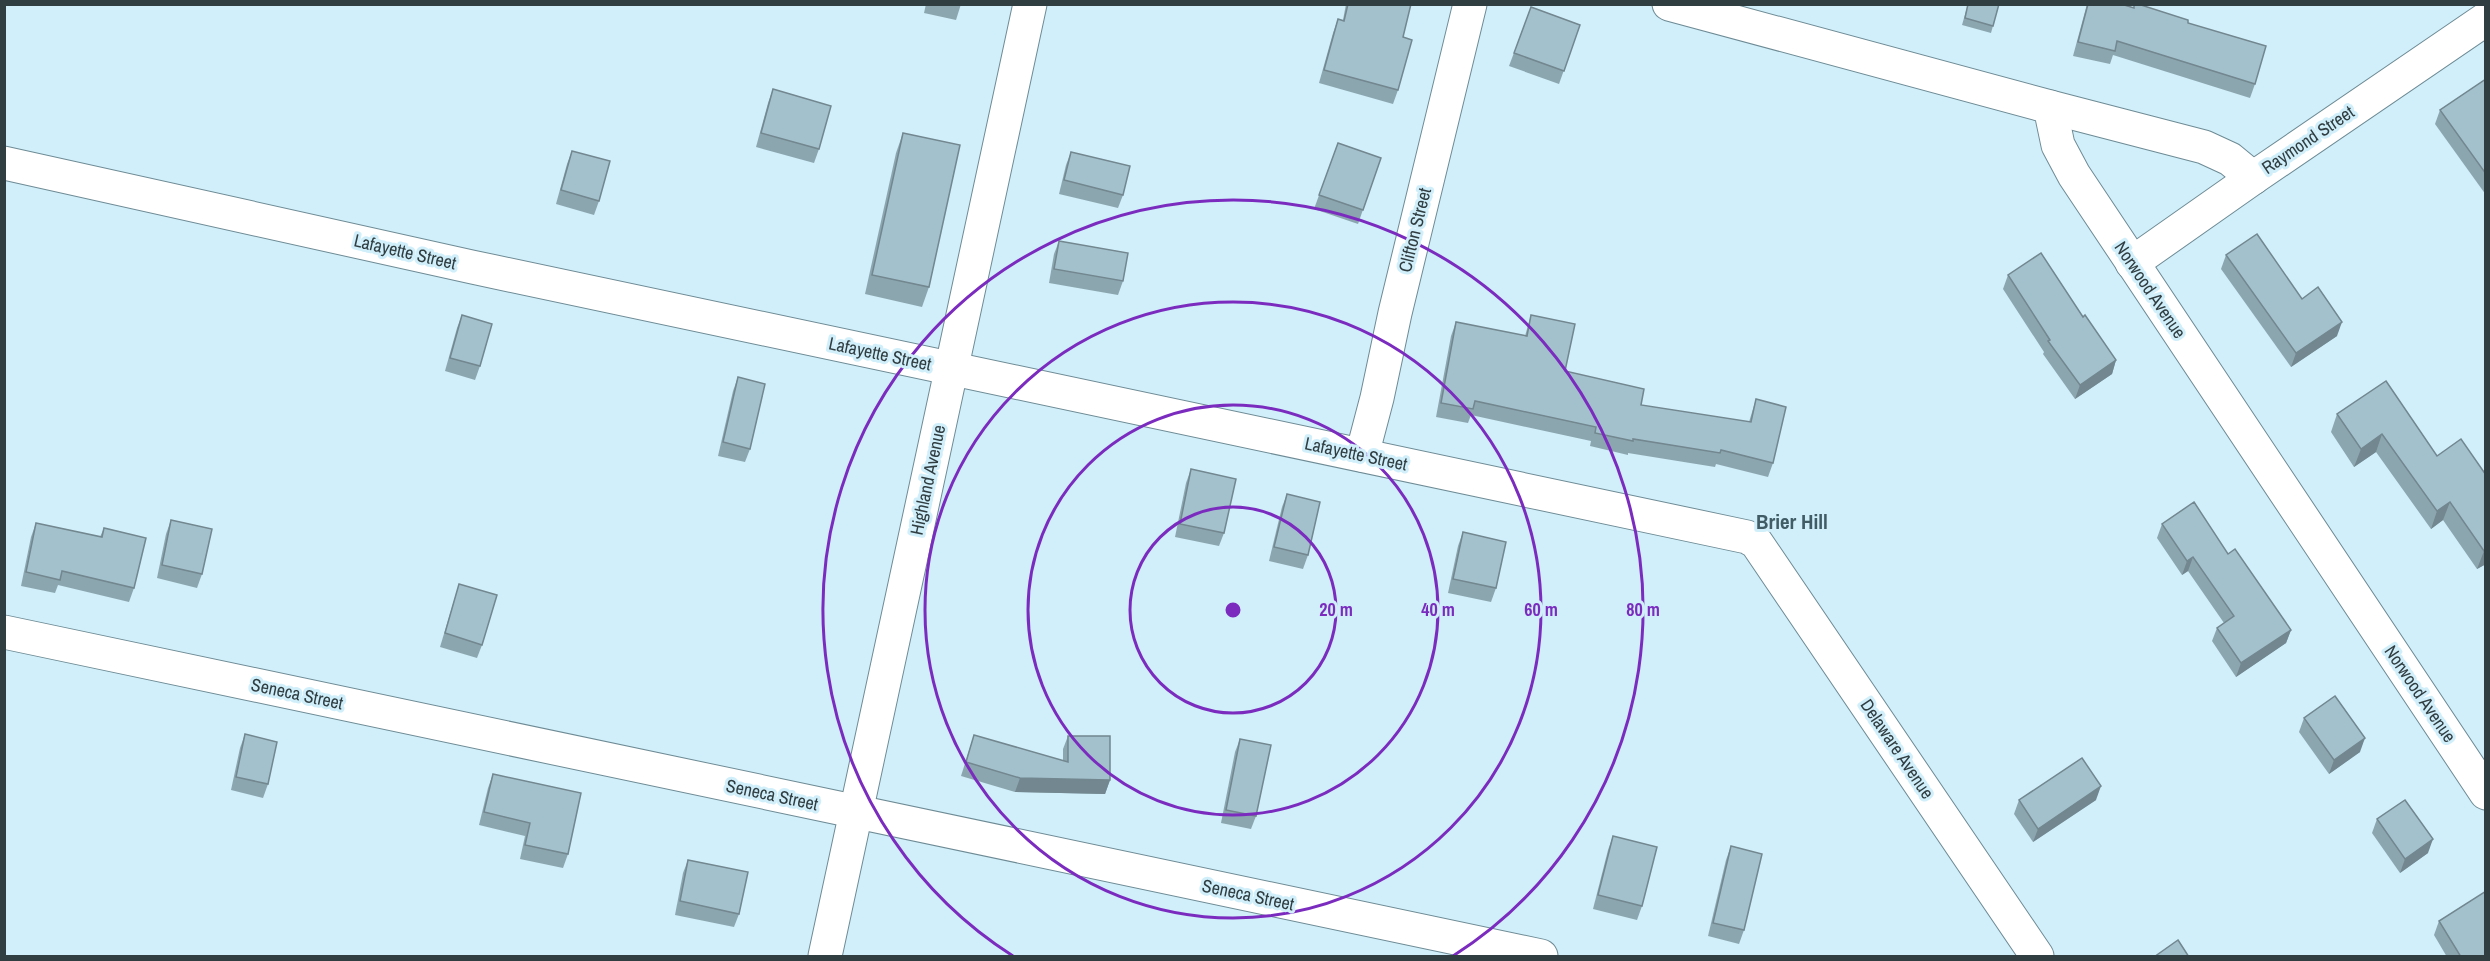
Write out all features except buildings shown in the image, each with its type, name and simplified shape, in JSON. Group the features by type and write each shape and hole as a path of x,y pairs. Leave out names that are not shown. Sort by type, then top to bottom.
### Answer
{"street":[{"name":"Highland Avenue","path":"825,957 1030,4"},
{"name":"Clifton Street","path":"1362,455 1470,4"},
{"path":"1669,4 2204,147 2230,159 2253,178"},
{"name":"Raymond Street","path":"2132,263 2486,20"},
{"name":"Norwood Avenue","path":"2050,107 2058,145 2074,175 2486,793"},
{"name":"Lafayette Street","path":"4,163 472,267 1747,537 1756,542"},
{"name":"Delaware Avenue","path":"1756,542 2037,957"},
{"name":"Seneca Street","path":"4,632 1541,957"}],"district":[{"name":"Brier Hill","path":"1792,522"}]}
